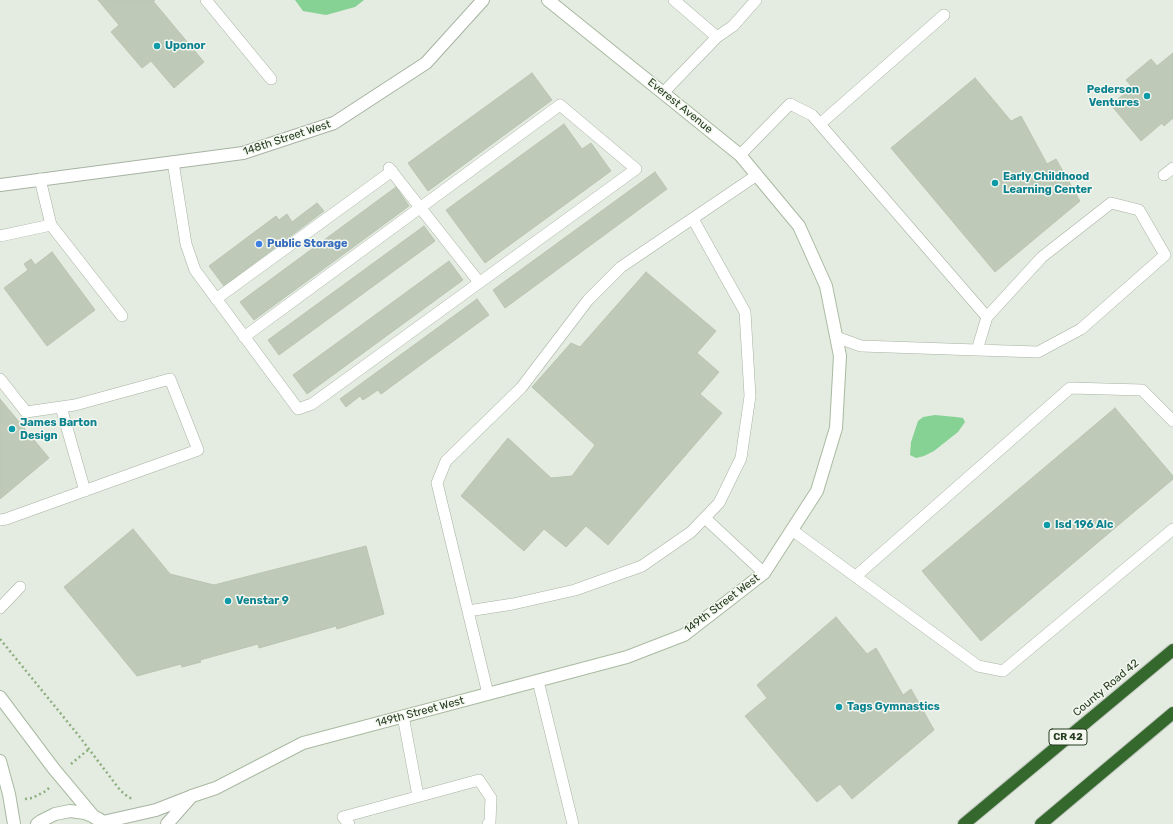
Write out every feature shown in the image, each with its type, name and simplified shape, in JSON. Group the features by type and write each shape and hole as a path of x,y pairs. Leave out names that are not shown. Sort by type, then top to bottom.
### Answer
{"highway":[{"name":"County Road 42","path":"964,824 1173,650"},
{"path":"1041,824 1173,713"}],"street":[{"name":"148th Street West","path":"0,185 243,153 334,123 426,63 483,0"},
{"name":"Everest Avenue","path":"548,0 740,155 799,226"},
{"name":"149th Street West","path":"101,821 147,812 216,788 303,742 627,657 684,635 764,573 817,491 836,428 840,356 826,286 799,226"},
{"path":"0,697 54,769 101,821"},
{"path":"0,761 9,794 14,824"},
{"path":"167,824 192,796"},
{"path":"37,824 41,820 55,814 70,811 85,813 101,821"}],"lane":[{"path":"206,0 271,79"},
{"path":"674,0 717,37"},
{"path":"663,93 717,37 733,26 756,0"},
{"path":"820,124 944,15"},
{"path":"740,155 790,104 812,115 987,317"},
{"path":"173,162 186,244 195,270 216,299 244,337 298,410 312,404 636,169 560,105 244,337"},
{"path":"216,299 391,170 479,282"},
{"path":"488,694 437,483 446,461 521,388 588,300 621,267 757,175"},
{"path":"40,179 51,225 122,316"},
{"path":"836,337 861,346 976,350 1038,352 1081,329 1165,255 1139,210 1111,203 1042,258 987,317 976,350"},
{"path":"468,611 513,604 575,590 642,566 691,532 719,503 741,458 750,396 745,312 693,218"},
{"path":"0,236 51,225"},
{"path":"0,379 26,412 75,405 170,379 198,450 0,520"},
{"path":"856,576 1070,388 1142,390 1173,421"},
{"path":"61,407 85,491"},
{"path":"705,518 764,573"},
{"path":"792,530 978,666 1003,671 1173,529"},
{"path":"0,608 20,588"},
{"path":"538,681 572,824"},
{"path":"403,716 418,796"},
{"path":"349,824 342,817 479,780 491,798 490,822 488,824"}],"path":[{"path":"0,639 79,736 120,790 128,797 133,799 138,798 147,812"}],"shaded area":[{"path":"295,0 364,0 355,7 326,15 303,11"},
{"path":"935,415 963,418 965,422 958,432 934,451 916,458 910,455 911,442 918,421 923,417"}],"building":[{"name":"Uponor","path":"98,0 155,0 153,1 204,62 174,88 151,61 142,68 111,32 119,25"},
{"name":"Pederson Ventures","path":"1173,53 1173,118 1164,126 1162,123 1141,141 1111,105 1132,87 1126,80 1151,59 1157,66"},
{"path":"532,73 552,100 428,191 408,163"},
{"name":"Early Childhood Learning Center","path":"975,78 1011,121 1021,116 1047,164 1056,159 1080,201 995,272 891,148"},
{"path":"564,124 582,149 591,143 611,171 485,263 446,210"},
{"path":"655,172 667,189 505,308 493,290"},
{"path":"396,187 409,206 254,320 240,302"},
{"name":"Public Storage","path":"317,203 324,211 224,286 209,266 276,216 279,220 287,214 292,222"},
{"path":"424,226 435,241 279,355 268,340"},
{"path":"52,252 95,310 47,346 4,288 28,270 24,264 31,259 35,265"},
{"path":"449,261 463,280 307,394 293,375"},
{"path":"646,272 716,331 697,353 719,372 700,394 722,413 608,545 586,526 566,547 544,529 524,551 461,496 508,438 551,478 572,476 595,445 532,387 571,343 580,347"},
{"path":"477,299 489,315 381,394 378,390 363,400 360,396 346,407 340,399"},
{"name":"James Barton Design","path":"0,399 49,458 0,499"},
{"name":"Isd 196 Alc","path":"1115,408 1173,476 1173,479 981,641 922,571"},
{"name":"Venstar 9","path":"133,529 170,574 214,585 366,546 384,614 337,629 336,626 259,648 258,644 200,660 201,662 182,667 181,664 137,676 64,587"},
{"name":"Tags Gymnastics","path":"836,617 867,654 876,648 903,695 911,689 934,730 852,799 840,784 817,802 745,716 767,698 757,685"}],"place":[{"name":"Uponor","path":"157,46"},
{"name":"Pederson Ventures","path":"1147,96"},
{"name":"Early Childhood Learning Center","path":"995,183"},
{"name":"Public Storage","path":"259,244"},
{"name":"James Barton Design","path":"12,429"},
{"name":"Isd 196 Alc","path":"1047,525"},
{"name":"Venstar 9","path":"228,601"},
{"name":"Tags Gymnastics","path":"839,707"}]}
